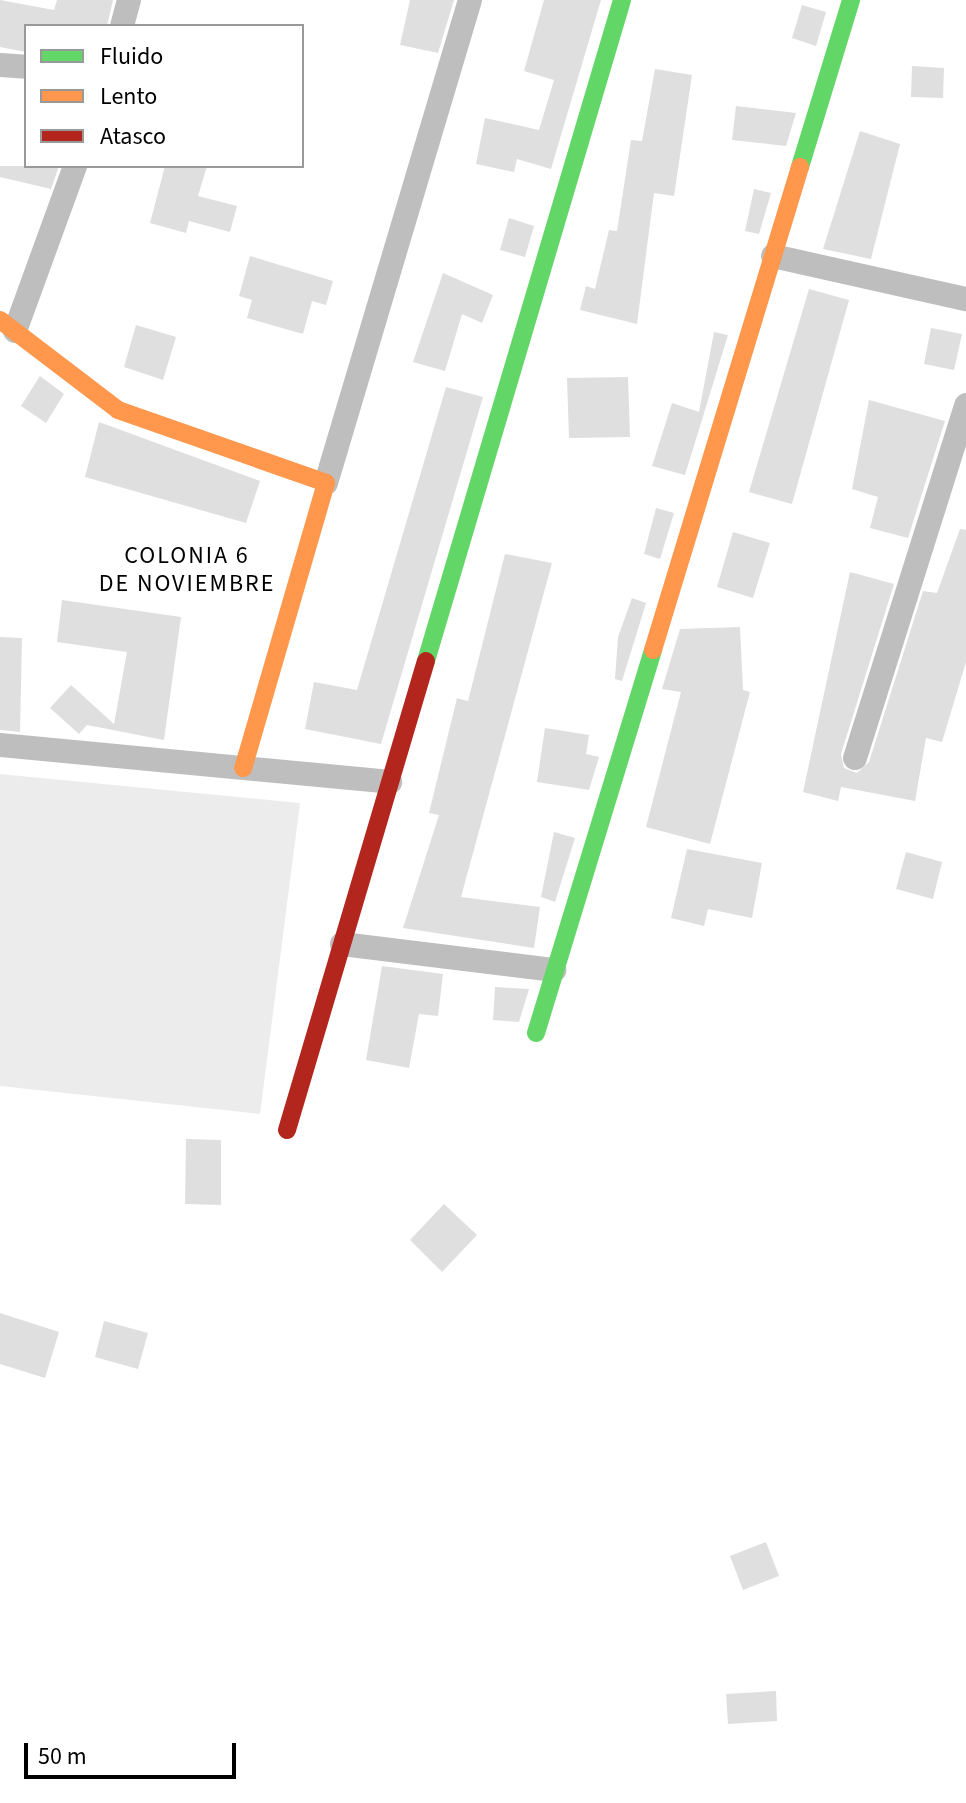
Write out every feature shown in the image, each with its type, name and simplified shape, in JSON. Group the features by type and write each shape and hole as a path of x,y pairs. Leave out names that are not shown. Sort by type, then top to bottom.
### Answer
{"street":[{"path":"123,24 129,0"},
{"path":"243,768 470,0"},
{"path":"287,1130 622,0"},
{"path":"536,1033 851,0"},
{"path":"0,65 24,67"},
{"path":"74,168 8,325 118,410 326,483"},
{"path":"773,256 966,299"},
{"path":"855,758 966,405"},
{"path":"0,745 390,782"},
{"path":"342,944 554,970"}],"shaded area":[{"path":"0,774 300,803 260,1114 0,1086"}],"building":[{"path":"0,0 54,10 57,0 113,0 107,24 24,24 24,52 0,47"},
{"path":"410,0 454,0 438,53 400,45"},
{"path":"544,0 601,0 551,169 517,159 514,172 476,164 485,118 539,130 554,80 524,71"},
{"path":"802,5 826,12 816,46 792,38"},
{"path":"912,66 944,68 943,98 911,97"},
{"path":"655,69 692,75 674,196 654,193 637,324 580,310 586,286 595,289 609,230 617,231 631,140 642,141"},
{"path":"736,106 796,113 786,146 732,140"},
{"path":"860,131 900,144 871,259 823,249"},
{"path":"0,166 58,168 51,189 0,177"},
{"path":"164,168 206,168 198,196 237,206 230,232 189,221 186,233 150,223"},
{"path":"754,189 771,193 759,234 745,231"},
{"path":"509,218 534,226 525,257 500,250"},
{"path":"250,256 333,281 326,305 312,301 303,334 247,318 252,300 239,296"},
{"path":"443,273 493,295 482,323 462,314 445,371 413,362"},
{"path":"809,289 849,300 792,504 749,492"},
{"path":"136,325 176,337 163,380 124,367"},
{"path":"931,328 962,334 954,370 924,364"},
{"path":"714,332 728,335 685,475 652,466 672,403 699,412"},
{"path":"40,376 64,394 46,423 21,406"},
{"path":"628,377 630,437 569,438 567,378"},
{"path":"446,387 483,397 381,744 305,729 314,682 357,690"},
{"path":"869,400 945,421 908,538 870,528 878,497 852,489"},
{"path":"99,422 260,481 246,523 85,477"},
{"path":"656,508 674,513 660,559 644,554"},
{"path":"960,529 966,530 966,662 942,742 926,738 915,801 841,787 838,801 803,792 850,572 894,584 841,754 844,768 857,773 869,762 923,591 937,593"},
{"path":"733,532 770,543 753,598 717,587"},
{"path":"505,554 552,563 461,897 540,907 534,948 403,928 439,815 429,813 457,698 468,701"},
{"path":"632,598 646,603 622,681 615,679 618,637"},
{"path":"62,600 181,617 164,740 87,725 79,734 50,708 71,685 114,724 127,652 57,642"},
{"path":"740,627 743,690 750,692 710,844 646,827 681,692 662,689 680,629"},
{"path":"0,637 22,638 20,732 0,730"},
{"path":"545,728 589,735 586,754 599,757 589,790 537,782"},
{"path":"554,832 575,838 555,902 541,897"},
{"path":"687,849 762,863 752,918 708,909 704,926 671,918"},
{"path":"906,852 942,862 933,899 896,889"},
{"path":"382,966 443,974 438,1016 419,1014 409,1068 366,1060"},
{"path":"495,987 529,989 519,1022 493,1020"},
{"path":"186,1139 221,1140 221,1205 185,1204"},
{"path":"444,1204 477,1235 442,1272 410,1240"},
{"path":"0,1313 59,1332 45,1378 0,1364"},
{"path":"104,1321 148,1333 138,1369 95,1357"},
{"path":"766,1542 779,1576 743,1590 730,1556"},
{"path":"776,1691 777,1721 728,1724 726,1694"}],"traffic: fast":[{"path":"426,661 622,0"},
{"path":"800,167 851,0"},
{"path":"536,1033 653,650"}],"traffic: slow":[{"path":"653,650 800,167"},
{"path":"0,320 118,410 326,483 243,768"}],"traffic: jam":[{"path":"287,1130 426,661"}],"district":[{"name":"COLONIA 6 DE NOVIEMBRE","path":"187,570"}]}
